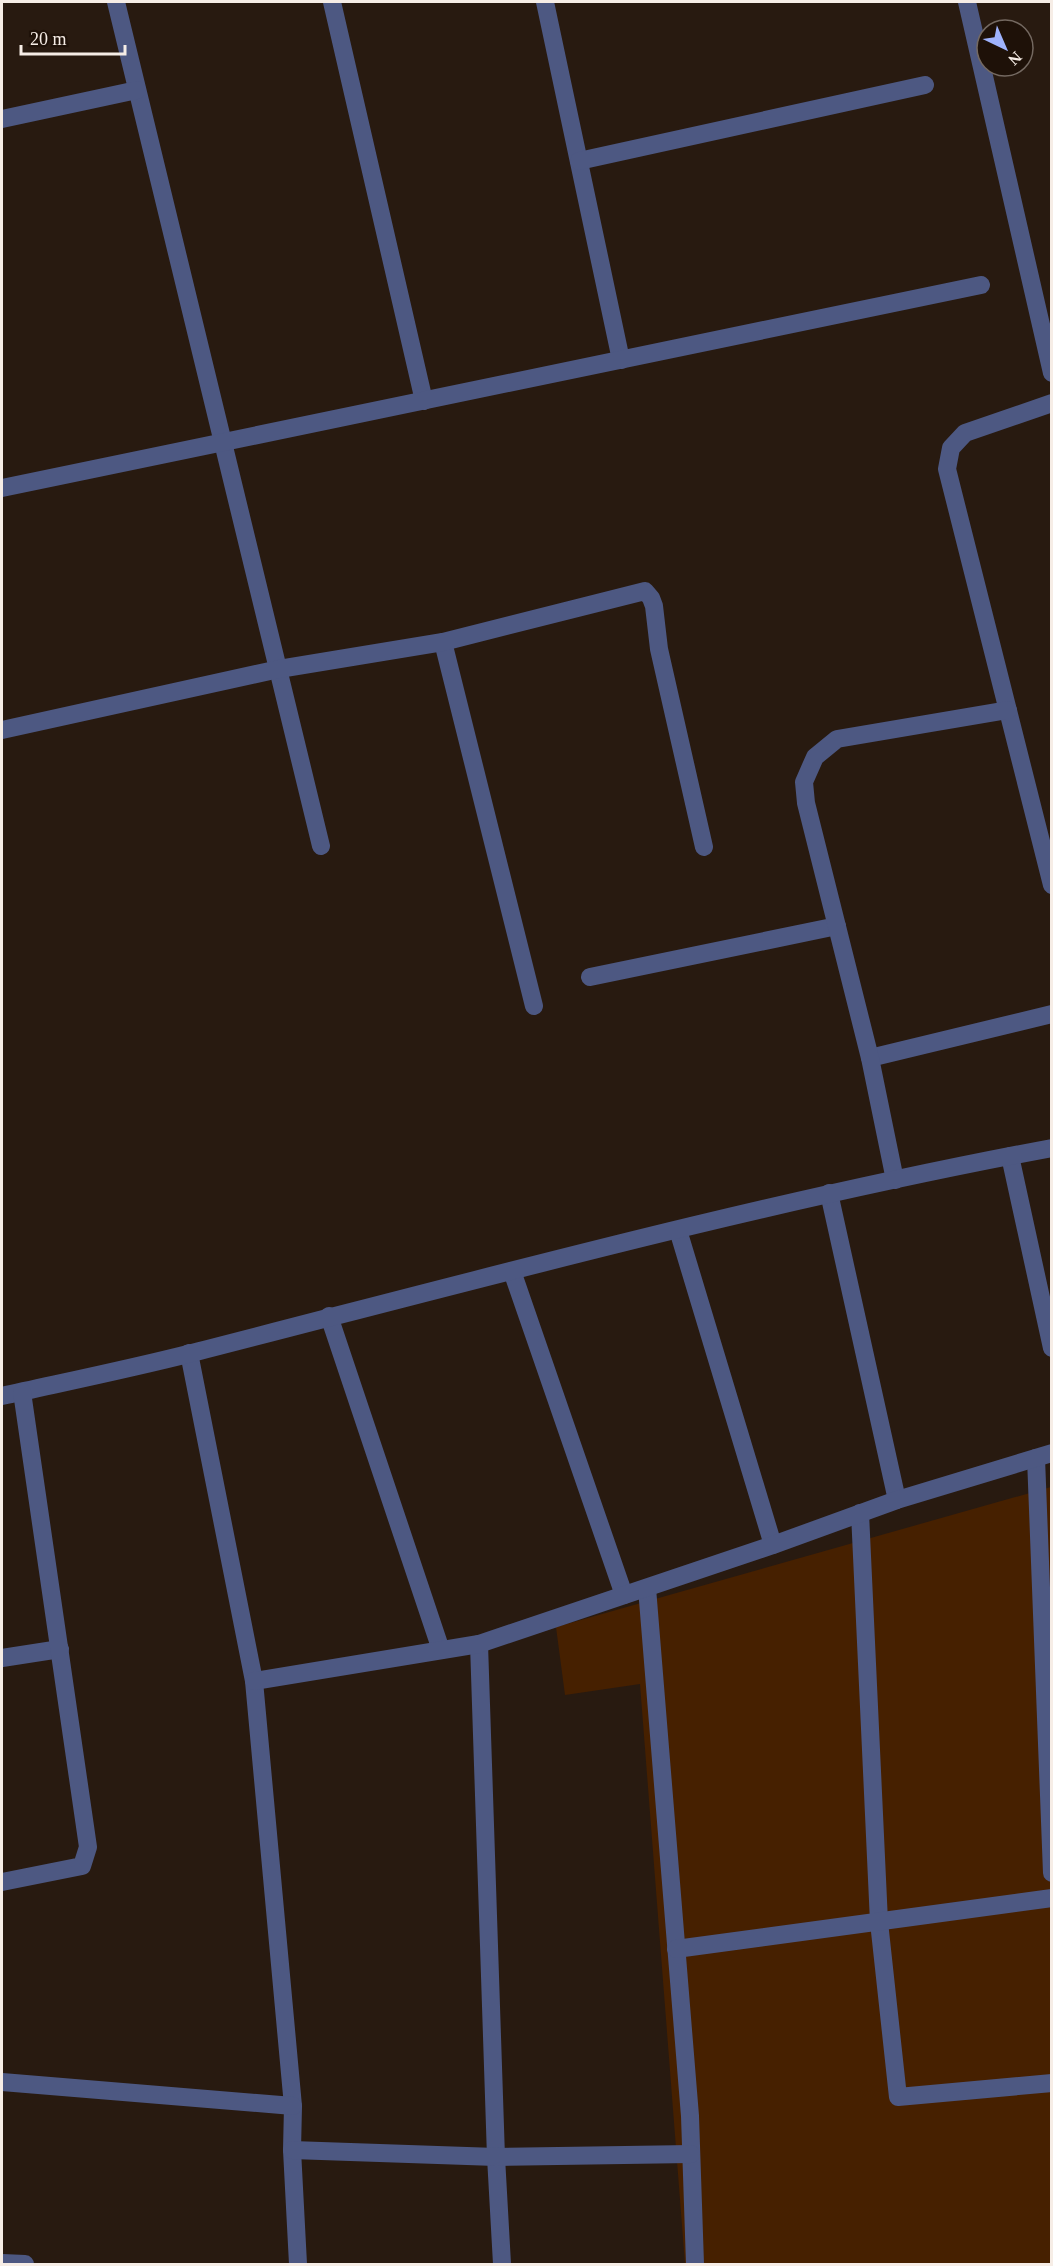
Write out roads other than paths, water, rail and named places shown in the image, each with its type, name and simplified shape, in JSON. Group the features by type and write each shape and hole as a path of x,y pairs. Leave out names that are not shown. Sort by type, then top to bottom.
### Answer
{"street":[{"path":"116,2 321,846"},
{"path":"332,2 424,400"},
{"path":"545,2 621,360"},
{"path":"967,2 1052,373"},
{"path":"579,161 925,85"},
{"path":"2,119 137,90"},
{"path":"2,488 981,285"},
{"path":"1052,402 965,433 951,448 948,469 1052,885"},
{"path":"2,730 279,669 443,642 645,591 654,606 659,648 704,847"},
{"path":"443,642 534,1006"},
{"path":"895,1180 870,1058 806,803 804,782 815,757 837,738 1008,710"},
{"path":"590,977 837,926"},
{"path":"870,1058 1052,1014"},
{"path":"2,1396 189,1353 329,1316 829,1193 1052,1148"},
{"path":"1010,1156 1052,1348"},
{"path":"829,1193 897,1500"},
{"path":"678,1230 773,1545"},
{"path":"512,1271 624,1595"},
{"path":"329,1316 441,1650"},
{"path":"189,1353 254,1681 293,2106 292,2150 298,2265"},
{"path":"2,1882 82,1866 88,1847 22,1392"},
{"path":"254,1681 479,1644 773,1545 897,1500 1044,1456 1052,1873"},
{"path":"860,1513 879,1922 898,2097 1052,2083"},
{"path":"647,1588 691,2154 695,2265"},
{"path":"479,1644 496,2157 502,2265"},
{"path":"2,1658 60,1649"},
{"path":"676,1949 1052,1898"},
{"path":"2,2082 293,2106"},
{"path":"292,2150 496,2157 691,2154"},
{"path":"2,2263 25,2265"}]}
